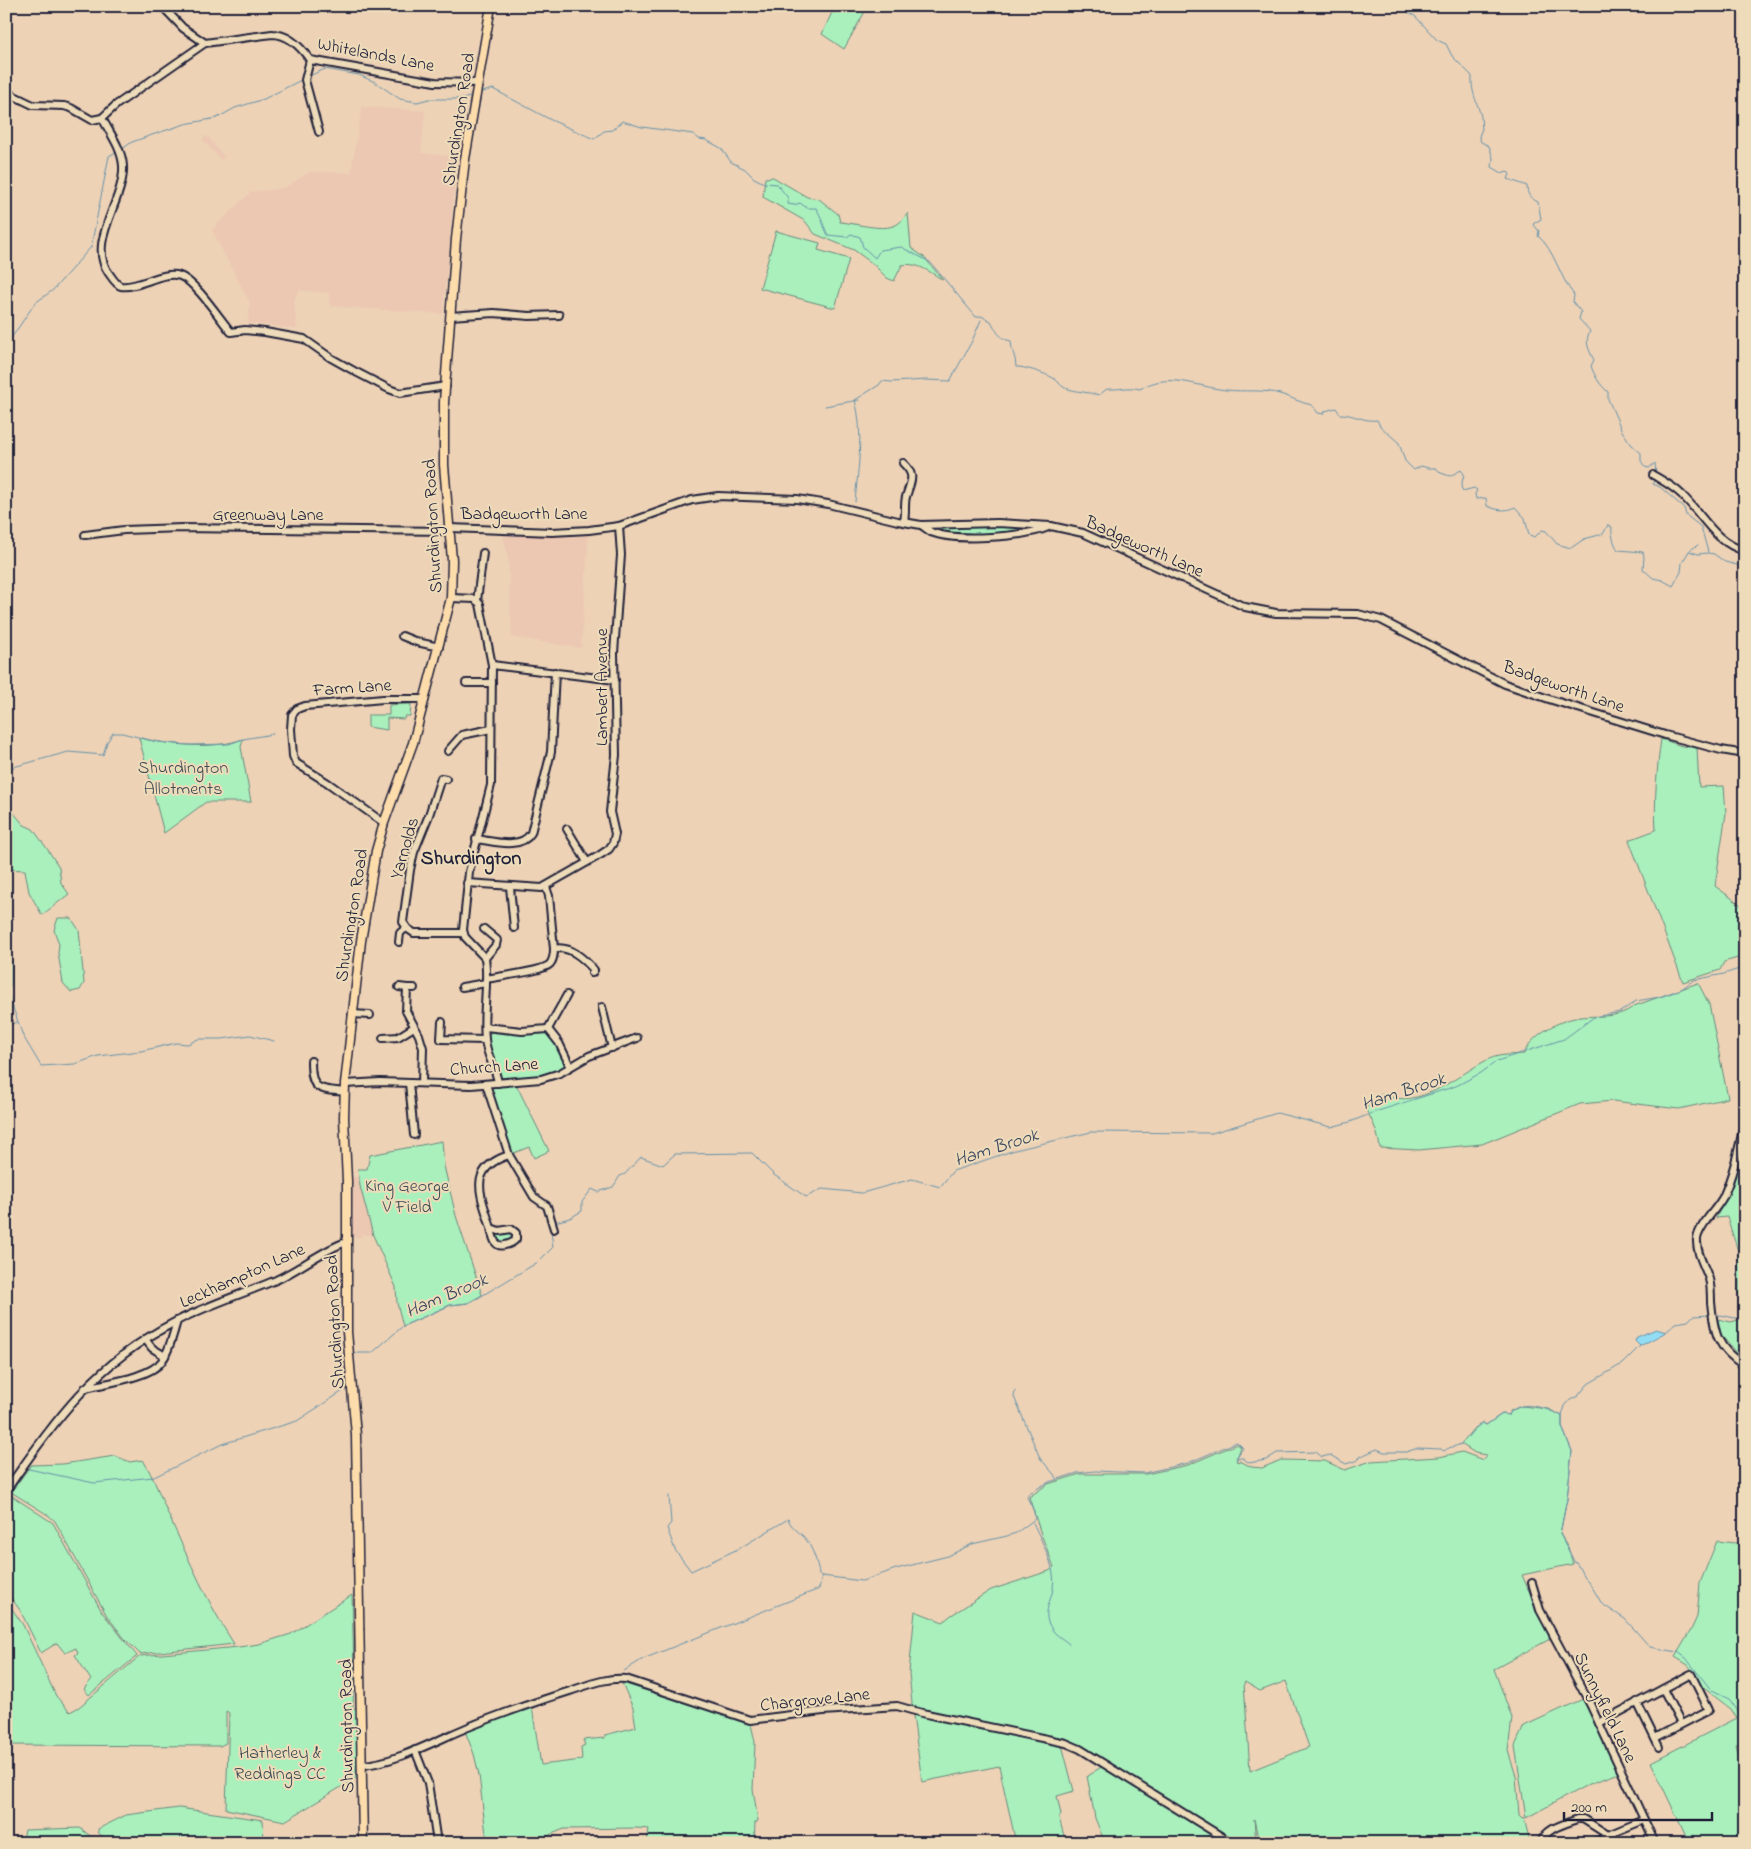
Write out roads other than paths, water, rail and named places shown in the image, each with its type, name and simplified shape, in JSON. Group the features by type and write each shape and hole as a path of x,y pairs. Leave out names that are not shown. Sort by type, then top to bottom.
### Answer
{"main road":[{"name":"Shurdington Road","path":"363,1843 356,1435 347,1332 345,1092 352,1014 371,876 384,823 413,743 440,647 451,598 453,578 443,431 450,316 465,159 491,6"}],"street":[{"path":"162,6 182,28 205,43"},
{"name":"Whitelands Lane","path":"102,118 116,105 205,43 278,34 290,39 302,48 310,60 435,82 478,83"},
{"path":"310,60 305,80 319,132"},
{"path":"6,92 33,105 66,106 92,120 102,118 117,145 124,166 123,178 109,218 101,251 105,267 119,286 178,275 185,278 201,295 230,332 245,330 304,339 341,363 400,393 446,386"},
{"path":"450,316 494,313 529,316 559,315"},
{"path":"903,463 910,470 912,478 912,483 906,497 904,522"},
{"path":"1657,477 1682,494 1722,541 1745,551"},
{"name":"Badgeworth Lane","path":"450,530 552,532 589,530 619,526 692,500 718,496 797,499 921,525 1020,523 1051,526 1083,533 1246,607 1276,613 1358,614 1381,620 1505,684 1665,735 1721,750 1745,754"},
{"path":"921,525 930,532 970,537 1040,531 1051,526"},
{"name":"Lambert Avenue","path":"587,862 611,846 615,834 610,812 616,755 614,680 620,555 619,526"},
{"name":"Greenway Lane","path":"85,535 124,530 182,528 450,530"},
{"path":"477,601 483,553"},
{"path":"451,598 473,599 481,607 492,664 490,791 476,839 467,883 463,933 468,941 485,958 484,1040 497,1075 498,1083"},
{"path":"402,636 440,647"},
{"path":"492,664 614,680"},
{"path":"476,839 515,843 525,841 531,834 551,752 556,672"},
{"path":"466,683 492,683"},
{"name":"Farm Lane","path":"384,823 328,783 296,763 293,756 292,715 297,708 305,706 384,699 425,699"},
{"path":"448,750 462,735 491,729"},
{"name":"Yarnolds","path":"399,942 400,933 406,928 403,922 414,852 441,778"},
{"path":"467,883 535,888 546,887 587,862 567,829"},
{"path":"510,886 514,928"},
{"path":"462,986 546,967 553,960 554,948 549,896 546,887"},
{"path":"406,928 414,933 463,933"},
{"path":"484,929 497,940 496,945 485,958"},
{"path":"554,948 577,954 595,970"},
{"path":"399,987 410,988 406,1011 422,1042 422,1084"},
{"path":"548,1029 567,996"},
{"path":"602,1007 612,1048"},
{"path":"352,1014 370,1015"},
{"path":"442,1022 441,1039 484,1040"},
{"path":"383,1038 398,1037 414,1027"},
{"path":"485,1027 522,1031 548,1029"},
{"path":"548,1029 559,1043 570,1066"},
{"name":"Church Lane","path":"346,1084 486,1084 541,1079 560,1073 589,1056 637,1038"},
{"path":"311,1061 311,1077 317,1086 324,1090 345,1092"},
{"path":"409,1083 414,1135"},
{"path":"486,1084 509,1155 534,1197 546,1206 554,1229"},
{"path":"1745,1119 1736,1161 1723,1197 1697,1240 1698,1250 1710,1281 1716,1335 1720,1344 1729,1355 1745,1366"},
{"path":"491,1228 480,1193 481,1177 491,1162 509,1155"},
{"name":"Leckhampton Lane","path":"6,1491 44,1435 84,1388 126,1351 177,1321 278,1279 346,1242"},
{"name":"Leckhampton Lane","path":"165,1356 177,1321"},
{"path":"84,1388 150,1371 159,1365 165,1356 152,1348 145,1339"},
{"name":"Sunnyfield Lane","path":"1532,1583 1540,1610 1599,1723 1655,1843"},
{"path":"1599,1723 1691,1674 1709,1710 1655,1738"},
{"name":"Chargrove Lane","path":"362,1765 372,1765 520,1708 590,1684 616,1678 750,1720 823,1710 897,1706 922,1713 1064,1742 1080,1748 1232,1843"},
{"path":"1663,1689 1682,1724"},
{"path":"1637,1702 1659,1747"},
{"path":"415,1750 428,1783 437,1843"},
{"path":"1541,1843 1544,1835 1548,1832 1578,1819 1583,1819 1608,1835"},
{"path":"1594,1843 1644,1820"}],"water":[{"path":"1656,1329 1666,1332 1640,1346 1635,1341 1637,1337"}],"waterway":[{"path":"1387,6 1390,9 1404,10 1415,16 1437,40 1446,44 1452,56 1472,76 1473,91 1481,117 1482,129 1479,136 1481,142 1489,146 1493,158 1492,167 1502,173 1507,171 1510,174 1508,179 1527,186 1530,196 1538,202 1541,219 1533,224 1539,231 1538,236 1553,256 1574,295 1573,302 1581,312 1579,319 1590,331 1587,342 1594,360 1591,366 1600,384 1608,392 1608,399 1622,431 1631,444 1641,453 1641,461 1645,467 1649,468 1655,463 1656,474"},
{"path":"309,76 325,69 359,75 375,82 400,99 417,102 429,99 463,99 472,96"},
{"path":"122,149 132,142 185,124 217,118 235,108 264,99 303,79"},
{"path":"479,93 493,89 551,120 594,139 604,131 612,130 622,121 642,127 693,134 699,139 706,140 721,148 731,162 745,169 754,178 764,183 777,184 788,198 788,204 800,203 807,208 816,208 828,235 847,237 851,234 860,237 863,247 875,258 880,250 901,247 930,262 976,317 981,316 991,321 996,331 1011,341 1016,367 1050,376 1065,388 1099,395 1107,389 1140,389 1161,381 1172,381 1226,390 1274,392 1312,405 1318,413 1324,414 1325,411 1336,408 1340,414 1377,420 1380,426 1399,443 1405,461 1414,470 1421,466 1436,468 1441,473 1450,476 1461,470 1464,474 1461,487 1463,491 1474,488 1477,490 1475,494 1476,499 1486,498 1487,506 1494,509 1504,510 1515,507 1525,518 1529,535 1535,537 1542,530 1546,531 1557,544 1571,548 1584,539 1603,534 1608,525 1612,527 1613,539 1618,550 1643,552 1643,569 1653,578 1673,586 1689,551 1698,554 1714,554 1725,562 1745,567"},
{"path":"6,346 35,303 53,290 91,247 109,156 116,152"},
{"path":"855,502 860,438 855,400 879,385 882,381 950,381 981,320"},
{"path":"825,406 859,400"},
{"path":"1654,480 1653,484 1660,487 1684,508 1686,515 1701,527 1708,552"},
{"path":"1690,550 1698,545"},
{"path":"1745,596 1741,607 1745,609"},
{"path":"6,769 68,752 103,755 107,742 113,733 122,733 158,742 189,745 229,744 243,739 273,734"},
{"name":"Ham Brook","path":"555,1222 570,1218 582,1211 582,1202 592,1189 598,1192 613,1187 620,1176 625,1174 641,1157 663,1165 675,1154 752,1153 774,1175 806,1197 822,1189 862,1193 912,1179 940,1187 953,1171 1015,1150 1091,1132 1212,1133 1277,1113 1331,1127 1456,1086 1481,1073 1497,1061 1564,1039 1594,1017 1620,1012 1636,1001 1660,997 1680,990 1694,980 1724,974 1745,967"},
{"path":"6,988 23,1036 41,1066 75,1064 98,1056 141,1051 176,1043 188,1044 198,1039 222,1039 250,1035 274,1041"},
{"path":"6,1026 17,1022"},
{"name":"Ham Brook","path":"353,1357 355,1353 372,1353 403,1326 451,1305 468,1303 538,1262 553,1247 551,1230"},
{"path":"1666,1332 1676,1323 1688,1321 1693,1316 1710,1315"},
{"path":"1714,1315 1745,1318"},
{"path":"1640,1346 1622,1364 1588,1384 1578,1396 1570,1400 1565,1406 1562,1416 1562,1427 1572,1451 1567,1499 1560,1534 1575,1563 1602,1604 1625,1619 1650,1647 1678,1652 1686,1658 1712,1691 1729,1699 1738,1711 1744,1724 1739,1745 1745,1767"},
{"name":"Ham Brook","path":"24,1468 94,1483 154,1477 222,1444 297,1421 343,1391 347,1366"},
{"path":"1015,1390 1014,1397 1040,1458 1057,1478"},
{"path":"624,1671 643,1659 819,1589 822,1576 862,1581 896,1569 948,1556 972,1544 1016,1533 1035,1519 1034,1511 1027,1497 1029,1493 1049,1482 1077,1473 1095,1471 1144,1473 1188,1463 1237,1442 1243,1448 1236,1458 1243,1458 1249,1463 1266,1460 1277,1453 1316,1452 1322,1457 1330,1455 1346,1464 1358,1460 1359,1457 1377,1449 1384,1452 1406,1452 1418,1448 1441,1449 1444,1451 1462,1443 1479,1425 1483,1423 1486,1425 1502,1414 1509,1415 1520,1407 1534,1406 1562,1416"},
{"name":"Ham Brook","path":"6,1485 12,1477"},
{"path":"669,1496 671,1523 667,1528 675,1550 691,1571 740,1548 788,1519 810,1545 819,1575 822,1576"},
{"path":"1033,1523 1052,1568 1054,1582 1048,1605 1048,1622 1055,1633 1069,1644"}],"district":[{"name":"Shurdington","path":"471,857"}],"park label":[{"name":"Shurdington Allotments","path":"183,778"},
{"name":"King George V Field","path":"407,1195"},
{"name":"Hatherley & Reddings CC","path":"280,1762"}]}
